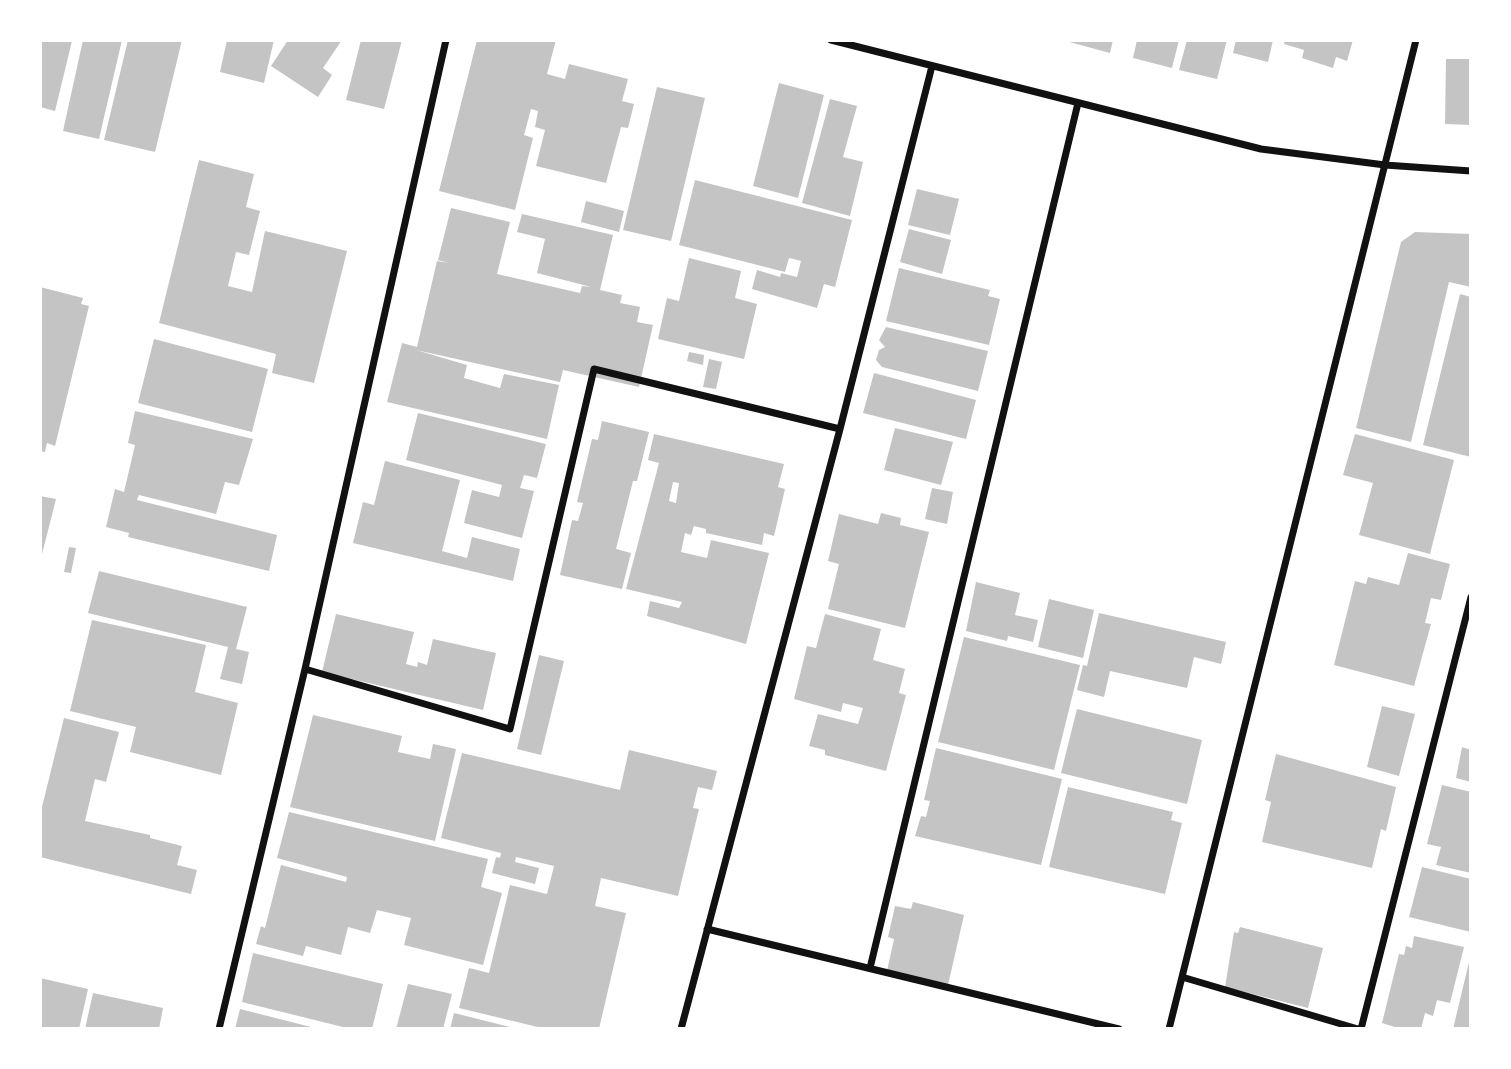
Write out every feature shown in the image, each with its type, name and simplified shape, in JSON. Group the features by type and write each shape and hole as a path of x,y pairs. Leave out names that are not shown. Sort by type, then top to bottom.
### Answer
{"street":[{"path":"219,1029 305,669 446,40"},
{"path":"831,40 1261,149 1385,165 1471,171"},
{"path":"1169,1029 1416,40"},
{"path":"681,1029 840,429 932,66"},
{"path":"870,968 1078,103"},
{"path":"305,669 510,729 594,369 840,429"},
{"path":"1182,977 1359,1029 1471,597"},
{"path":"707,929 1119,1029"}],"building":[{"path":"40,40 72,41 55,111 40,107"},
{"path":"83,40 122,40 99,139 63,131"},
{"path":"128,40 182,40 155,152 104,140"},
{"path":"227,40 274,40 264,83 220,72"},
{"path":"288,40 342,40 323,68 332,75 318,97 271,66"},
{"path":"361,40 402,40 384,109 346,100"},
{"path":"477,40 556,40 547,74 565,79 569,64 628,79 622,101 634,104 628,128 621,127 606,183 536,166 545,130 535,127 538,111 531,109 524,135 533,138 515,210 439,191"},
{"path":"1062,40 1113,40 1110,53"},
{"path":"1137,40 1179,40 1172,68 1133,58"},
{"path":"1187,40 1227,40 1217,79 1179,70"},
{"path":"1236,40 1273,40 1268,62 1233,53"},
{"path":"1285,40 1353,40 1347,61 1336,57 1333,68 1302,58 1304,50 1284,44"},
{"path":"1446,59 1471,59 1471,125 1445,124"},
{"path":"779,83 824,95 798,198 753,186"},
{"path":"657,87 705,98 671,241 623,230"},
{"path":"830,99 857,106 843,157 863,162 850,216 802,203"},
{"path":"199,160 254,174 246,207 260,211 249,255 236,252 228,286 252,292 265,231 347,251 314,383 272,373 276,354 159,323"},
{"path":"695,180 852,220 835,287 824,284 817,308 752,289 757,270 780,277 781,273 797,277 801,261 789,258 785,272 679,245"},
{"path":"917,189 959,199 950,235 908,225"},
{"path":"586,201 624,211 619,232 581,222"},
{"path":"451,208 510,222 497,274 580,293 582,286 591,287 537,273 545,239 517,232 522,214 613,235 600,290 622,295 620,303 640,307 637,322 653,325 639,387 563,370 560,382 416,350 467,365 464,378 500,388 504,374 559,385 547,439 387,402 402,343 417,347 437,261 449,263 438,260"},
{"path":"909,229 951,240 942,274 900,262"},
{"path":"1415,232 1471,234 1471,287 1449,282 1411,442 1356,428 1401,242"},
{"path":"689,258 741,271 735,298 757,304 744,359 658,339 667,298 679,301"},
{"path":"899,268 990,290 988,296 1000,299 989,345 886,321"},
{"path":"40,287 83,298 81,304 89,306 55,446 47,443 45,452 40,451"},
{"path":"1460,294 1471,297 1471,457 1423,445"},
{"path":"886,327 988,351 978,391 882,367 876,360 879,350 885,347 879,340"},
{"path":"154,339 268,369 252,432 138,403"},
{"path":"689,352 704,355 703,365 687,361"},
{"path":"709,359 722,362 716,389 703,387"},
{"path":"874,373 976,400 966,439 863,413"},
{"path":"135,411 253,439 239,485 225,482 216,514 139,495 137,500 277,535 269,571 128,537 129,533 106,527 115,489 124,492 135,445 128,443"},
{"path":"418,413 546,444 537,478 524,475 520,488 534,491 522,538 464,523 472,490 499,497 502,485 406,460"},
{"path":"602,421 649,432 616,549 631,553 622,589 560,575 572,520 578,521 583,503 577,502 592,439 598,440"},
{"path":"895,428 953,442 941,485 884,470"},
{"path":"654,434 784,464 778,487 785,489 774,536 764,533 762,545 706,533 706,529 694,526 691,535 685,533 681,552 707,558 711,540 769,553 746,644 647,616 650,601 679,608 682,602 626,589 659,463 648,460","holes":["673,482 679,483 676,503 669,501"]},
{"path":"1355,434 1454,460 1430,554 1359,535 1373,483 1343,475"},
{"path":"385,461 460,480 442,551 467,558 472,537 520,549 513,581 353,543 363,502 374,505"},
{"path":"932,488 953,492 947,524 925,519"},
{"path":"40,496 56,499 41,558 40,558"},
{"path":"881,513 901,518 900,525 929,532 905,628 828,609 839,564 828,561 839,514 878,524"},
{"path":"69,547 76,548 71,573 64,572"},
{"path":"1408,553 1450,564 1441,600 1431,598 1425,623 1431,624 1414,686 1334,665 1355,581 1366,584 1368,577 1399,585"},
{"path":"99,571 247,607 236,649 249,652 242,684 220,679 228,647 88,613"},
{"path":"976,582 1020,593 1015,615 1038,620 1033,642 1008,636 1007,641 966,631"},
{"path":"1049,599 1094,610 1083,658 1038,647"},
{"path":"1099,613 1226,642 1221,664 1194,657 1187,688 1110,671 1104,697 1077,690 1083,665 1087,666"},
{"path":"336,614 414,632 406,664 417,667 418,662 427,665 433,639 496,653 483,710 322,672"},
{"path":"825,614 881,629 873,660 905,669 899,693 906,695 886,771 825,755 825,750 809,746 818,714 858,724 863,708 843,703 841,712 794,699 807,646 816,648"},
{"path":"92,620 206,645 195,692 238,703 221,775 130,752 136,727 70,711"},
{"path":"964,637 1080,665 1054,770 938,742"},
{"path":"539,655 564,661 541,755 517,749"},
{"path":"1382,706 1415,714 1399,776 1367,767"},
{"path":"1077,709 1202,740 1187,804 1061,773"},
{"path":"313,715 402,736 398,752 430,759 433,744 456,749 435,841 290,807"},
{"path":"64,718 119,732 106,782 95,779 85,821 150,835 150,838 182,846 177,865 197,870 191,894 40,857 40,815"},
{"path":"1462,747 1471,750 1471,782 1456,778"},
{"path":"936,748 1062,779 1041,865 915,836 921,816 926,817 930,801 924,800"},
{"path":"629,750 717,771 712,790 698,787 693,808 699,809 678,896 601,878 595,906 626,913 599,1029 546,1029 459,1008 469,968 489,973 510,885 547,894 554,866 516,857 515,862 539,868 535,884 492,873 496,857 500,858 501,853 441,838 462,753 620,790"},
{"path":"1276,754 1396,787 1386,831 1381,829 1372,868 1262,842 1271,802 1265,800"},
{"path":"1442,785 1471,792 1471,873 1436,865 1441,847 1427,844"},
{"path":"1068,787 1173,812 1171,820 1182,823 1165,894 1049,867"},
{"path":"289,812 488,859 481,887 502,893 483,965 404,945 411,918 377,910 370,933 348,927 341,955 306,946 303,956 256,944 261,926 265,928 281,865 346,882 347,877 277,858"},
{"path":"1422,867 1471,879 1471,932 1409,917"},
{"path":"913,902 964,915 948,985 887,971 894,939 888,937 895,906 911,909"},
{"path":"1240,927 1323,948 1308,1008 1225,987 1234,932 1238,933"},
{"path":"1414,936 1464,947 1450,1003 1437,1000 1433,1016 1425,1013 1421,1029 1401,1029 1382,1023 1399,954 1404,955 1406,946 1412,948"},
{"path":"253,953 383,984 372,1029 351,1029 242,1002"},
{"path":"1470,958 1471,1029 1453,1029"},
{"path":"40,978 88,989 79,1029 40,1029"},
{"path":"408,984 452,994 443,1029 396,1029"},
{"path":"93,993 163,1008 159,1029 85,1029"},
{"path":"240,1009 315,1028 315,1029 235,1029"},
{"path":"454,1013 514,1028 514,1029 450,1029"}]}
